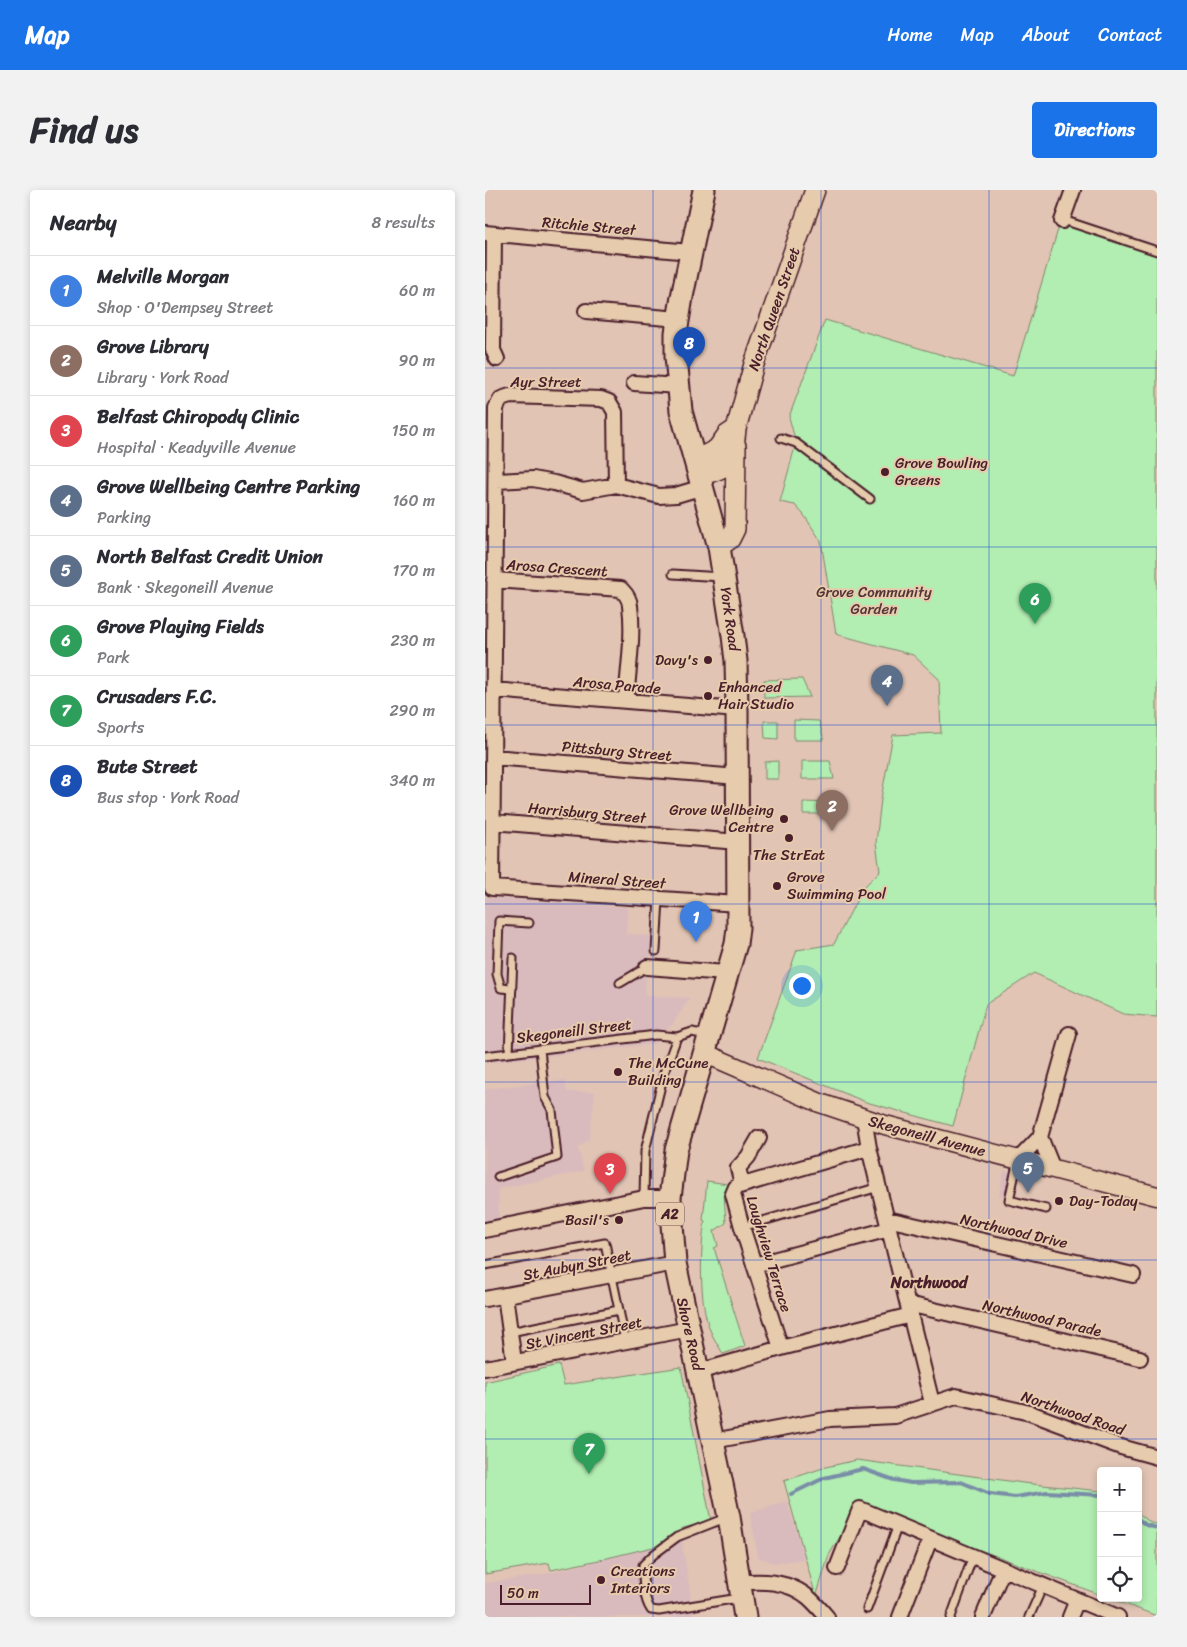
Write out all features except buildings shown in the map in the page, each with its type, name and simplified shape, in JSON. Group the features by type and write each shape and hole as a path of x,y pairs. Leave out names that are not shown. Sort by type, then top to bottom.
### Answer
{"main road":[{"name":"York Road","path":"703,190 690,252 676,341 677,386 681,411 719,547 735,653 739,840 737,936 706,1044"},
{"name":"North Queen Street","path":"700,474 727,435 735,435 757,356 815,190"},
{"path":"719,547 730,539 735,529 737,456 735,435"},
{"name":"Shore Road","path":"706,1044 676,1150 670,1198 675,1263 729,1517 742,1599"}],"street":[{"path":"1063,220 1073,190"},
{"name":"Ritchie Street","path":"489,233 690,252"},
{"path":"489,233 493,350 497,359"},
{"path":"586,311 679,319"},
{"path":"634,383 677,386"},
{"name":"Ayr Street","path":"492,888 494,580 497,481 496,408 501,399 510,396 601,399 609,402 615,412 616,485"},
{"path":"497,481 533,479 583,491 616,485 659,496 676,495 700,474"},
{"name":"Arosa Crescent","path":"494,580 621,589 627,595 631,605 626,701"},
{"name":"Arosa Parade","path":"493,690 737,710"},
{"name":"Pittsburg Street","path":"493,758 738,777"},
{"name":"Harrisburg Street","path":"493,822 725,841 739,840"},
{"name":"Mineral Street","path":"492,888 739,904"},
{"path":"647,967 726,973"},
{"path":"1018,1160 1041,1137 1069,1034"},
{"name":"Skegoneill Avenue","path":"706,1044 820,1103 864,1118 907,1132 1157,1196"},
{"path":"864,1118 869,1148 932,1403"},
{"path":"1041,1137 1053,1169"},
{"path":"743,1184 738,1168 748,1157 759,1138"},
{"name":"Loughview Terrace","path":"781,1348 742,1227 733,1194 736,1187 869,1148"},
{"path":"485,1230 644,1198 670,1198"},
{"name":"Northwood Drive","path":"754,1265 888,1224 1133,1275"},
{"name":"St Aubyn Street","path":"485,1299 675,1263"},
{"path":"505,1295 514,1362"},
{"name":"Northwood Parade","path":"698,1372 909,1309 1140,1358"},
{"name":"St Vincent Street","path":"485,1368 689,1329"},
{"name":"Northwood Road","path":"713,1441 830,1419 895,1416 956,1396 1030,1413 1121,1447 1157,1457"},
{"path":"837,1568 859,1509 1117,1617"},
{"path":"900,1617 930,1539"},
{"path":"983,1617 1003,1569"},
{"path":"742,1599 760,1581 776,1583 806,1596 827,1617"},
{"path":"1070,1617 1077,1600"}],"lane":[{"path":"1063,220 1157,251"},
{"path":"781,438 796,443 871,499"},
{"path":"673,574 724,577"},
{"path":"656,951 659,899"},
{"path":"512,989 501,988 497,974 499,921 529,922"},
{"name":"Skegoneill Street","path":"513,958 509,1053 656,1035 677,1037"},
{"path":"620,983 647,967"},
{"path":"644,1198 645,1151 664,1073 677,1037 692,1032 706,1044"},
{"path":"498,1177 557,1157 552,1110 545,1097 540,1049"},
{"path":"485,1056 509,1053"},
{"path":"1018,1160 1009,1200 1046,1209"},
{"path":"742,1227 879,1187"},
{"path":"485,1266 605,1243 625,1341"},
{"path":"510,1332 619,1310"},
{"path":"729,1517 677,1538 653,1555 643,1565 647,1604 651,1610 659,1611 742,1599"},
{"path":"867,1609 898,1526"},
{"path":"951,1617 973,1556"},
{"path":"1029,1617 1043,1586"}],"shaded area":[{"path":"485,897 628,907 626,934 653,936 644,995 690,998 671,1026 655,1044 485,1063"},
{"path":"565,1080 567,1092 595,1092 589,1140 578,1148 584,1171 498,1189 499,1220 485,1222 485,1089"},
{"path":"1004,1171 1014,1173 1008,1197 999,1195"},
{"path":"787,1501 805,1559 773,1563 758,1557 750,1513"},
{"path":"683,1528 683,1548 694,1617 485,1617 485,1583 541,1575 661,1545"}],"green space":[{"name":"Grove Community Garden","path":"1061,220 1157,251 1157,1017 1123,1014 1034,973 986,1004 953,1126 866,1102 758,1058 797,950 834,944 863,888 880,871 876,843 881,799 893,735 941,733 939,679 913,655 836,634 821,541 795,505 780,502 796,443 789,417 825,320 1013,376"},
{"path":"802,679 810,697 764,698 764,680"},
{"path":"794,720 819,721 824,740 794,740"},
{"path":"764,721 778,721 778,739 765,738"},
{"path":"778,761 778,779 765,779 765,762"},
{"path":"802,761 830,761 834,779 802,779"},
{"path":"803,802 835,803 837,814 803,814"},
{"path":"707,1181 728,1184 724,1194 726,1223 714,1231 718,1246 714,1248 745,1346 723,1354 706,1319 702,1291 701,1261"},
{"path":"559,1365 564,1385 681,1367 711,1521 683,1528 661,1545 599,1560 551,1570 549,1563 485,1574 485,1382"},
{"path":"857,1460 1023,1483 1097,1491 1097,1594 859,1505 829,1555 816,1597 784,1481 826,1467"},
{"path":"1142,1516 1151,1523 1157,1524 1157,1616 1120,1602 1142,1602"}],"waterway":[{"path":"791,1494 824,1478 863,1469 894,1480 911,1483 961,1482 990,1494 1015,1497 1047,1492 1097,1495"},
{"path":"1142,1522 1157,1528"}],"place":[{"name":"Bute Street","path":"689,368"},
{"name":"Grove Bowling Greens","path":"885,472"},
{"name":"Grove Playing Fields","path":"1035,624"},
{"name":"Davy's","path":"708,660"},
{"name":"Enhanced Hair Studio","path":"708,696"},
{"name":"Grove Wellbeing Centre Parking","path":"887,706"},
{"name":"Grove Wellbeing Centre","path":"784,819"},
{"name":"Grove Library","path":"832,831"},
{"name":"The StrEat","path":"789,838"},
{"name":"Grove Swimming Pool","path":"777,886"},
{"name":"Melville Morgan","path":"696,942"},
{"name":"The McCune Building","path":"618,1072"},
{"name":"North Belfast Credit Union","path":"1028,1193"},
{"name":"Belfast Chiropody Clinic","path":"610,1194"},
{"name":"Day-Today","path":"1059,1201"},
{"name":"Basil's","path":"619,1220"},
{"name":"Crusaders F.C.","path":"589,1474"},
{"name":"Creations Interiors","path":"601,1580"}],"district":[{"name":"Northwood","path":"929,1282"}]}
